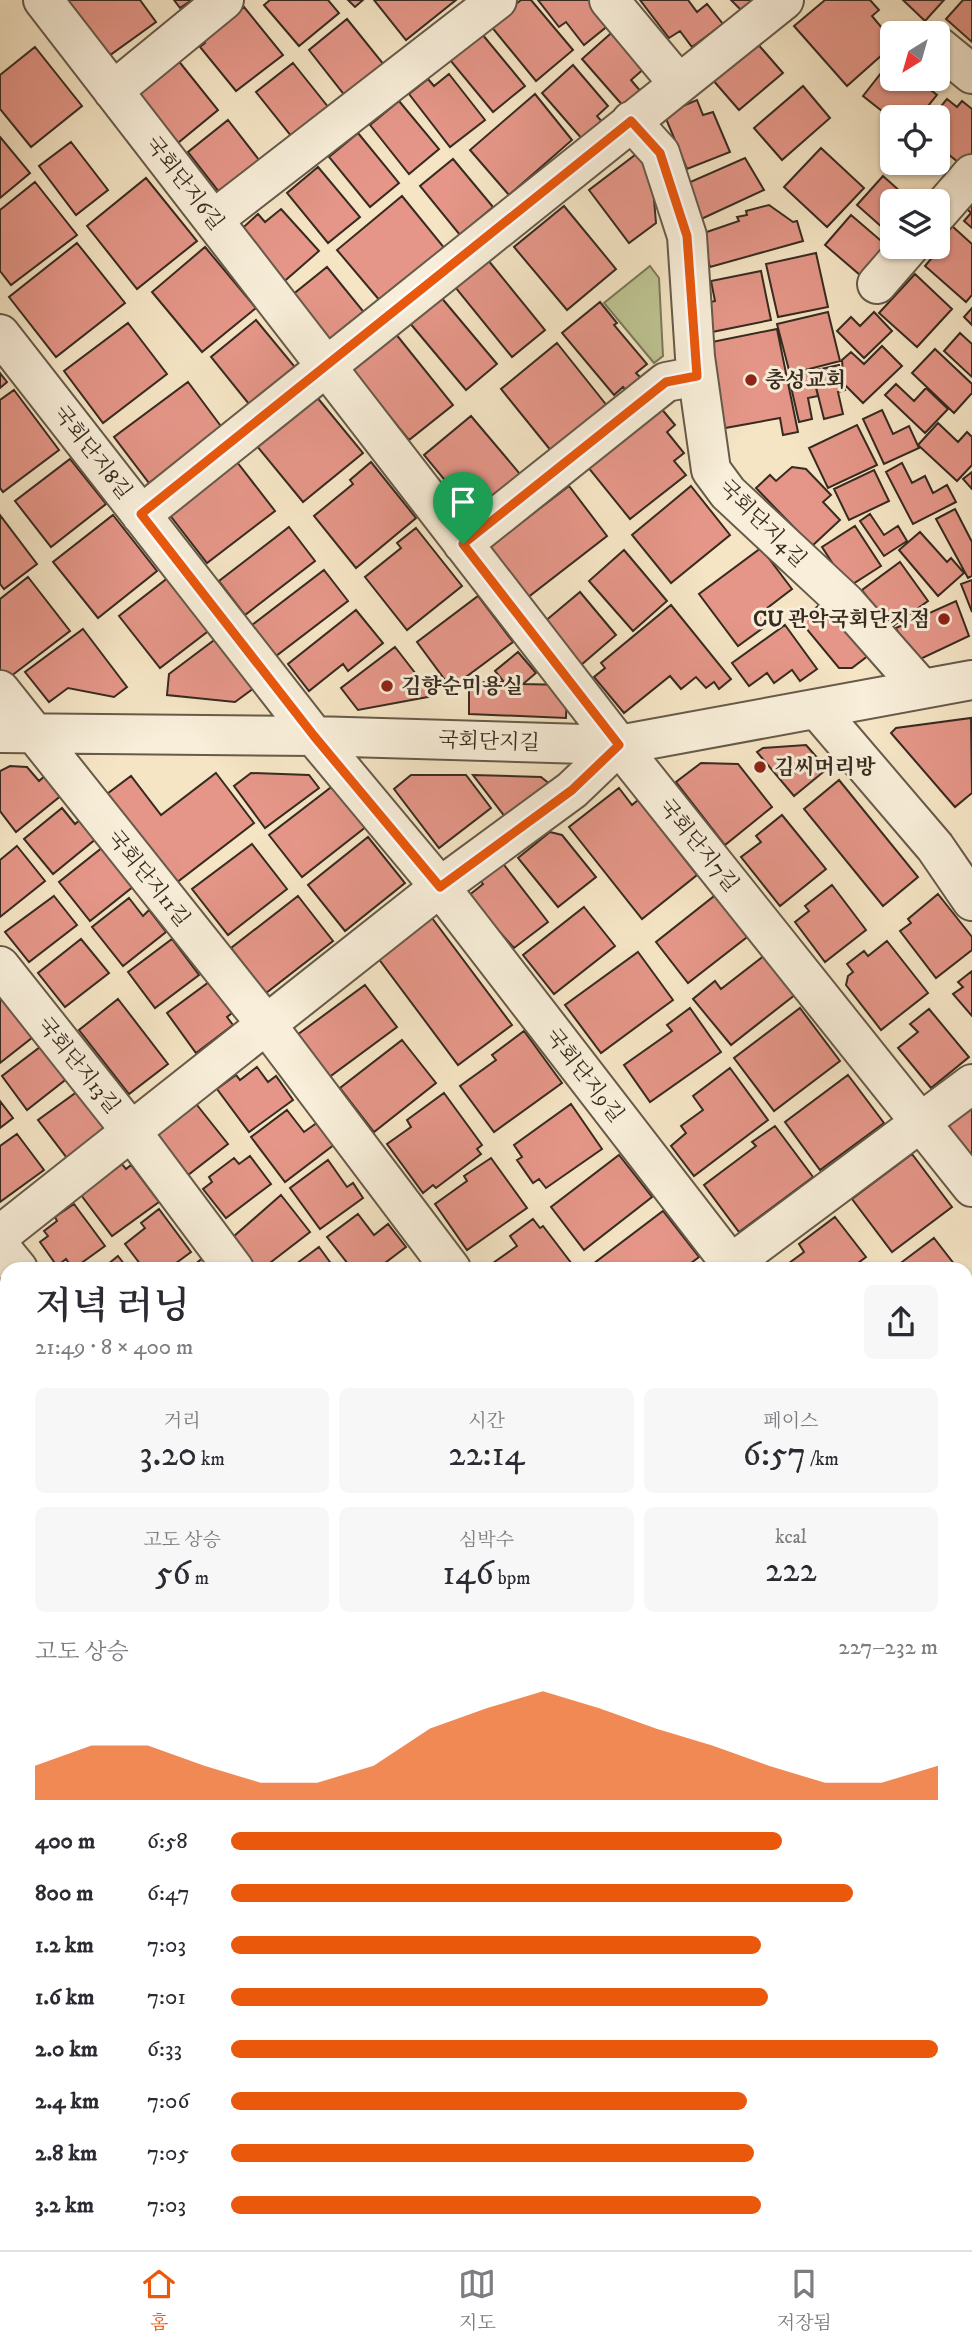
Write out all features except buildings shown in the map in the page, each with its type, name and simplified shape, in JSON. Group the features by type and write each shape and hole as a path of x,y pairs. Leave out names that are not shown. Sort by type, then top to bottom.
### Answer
{"street":[{"name":"국회단지6길","path":"43,0 619,745"},
{"path":"113,91 224,0"},
{"path":"213,220 497,0"},
{"path":"608,0 679,84"},
{"path":"141,514 784,0"},
{"path":"950,56 972,74"},
{"name":"국회단지4길","path":"631,121 660,153 687,236 697,376 712,470 728,493 845,603 921,688"},
{"path":"950,199 972,174"},
{"path":"877,284 899,259"},
{"name":"국회단지8길","path":"0,334 314,736"},
{"path":"463,544 666,382 697,376"},
{"name":"국회단지길","path":"16,733 314,736 619,745 972,680"},
{"name":"국회단지11길","path":"0,690 16,733 266,1024 446,1262"},
{"path":"817,709 935,847 972,901"},
{"name":"국회단지9길","path":"314,736 440,887 726,1262"},
{"path":"131,1131 440,887 572,790 619,745"},
{"name":"국회단지7길","path":"619,745 972,1187"},
{"name":"국회단지13길","path":"0,966 131,1131 229,1262"},
{"path":"737,1262 972,1084"},
{"name":"국회단지13길","path":"0,1235 131,1131"},
{"path":"0,1247 12,1262"}],"green space":[{"path":"650,266 659,278 663,356 654,363 604,303"}],"place":[{"name":"충성교회","path":"751,380"},
{"name":"CU 관악국회단지점","path":"944,619"},
{"name":"김향순미용실","path":"387,686"},
{"name":"김씨머리방","path":"760,767"}],"route":[{"path":"631,121 660,153 687,236 697,376 666,382 463,544 619,745 572,790 440,887 314,736 141,514 631,121"}]}
